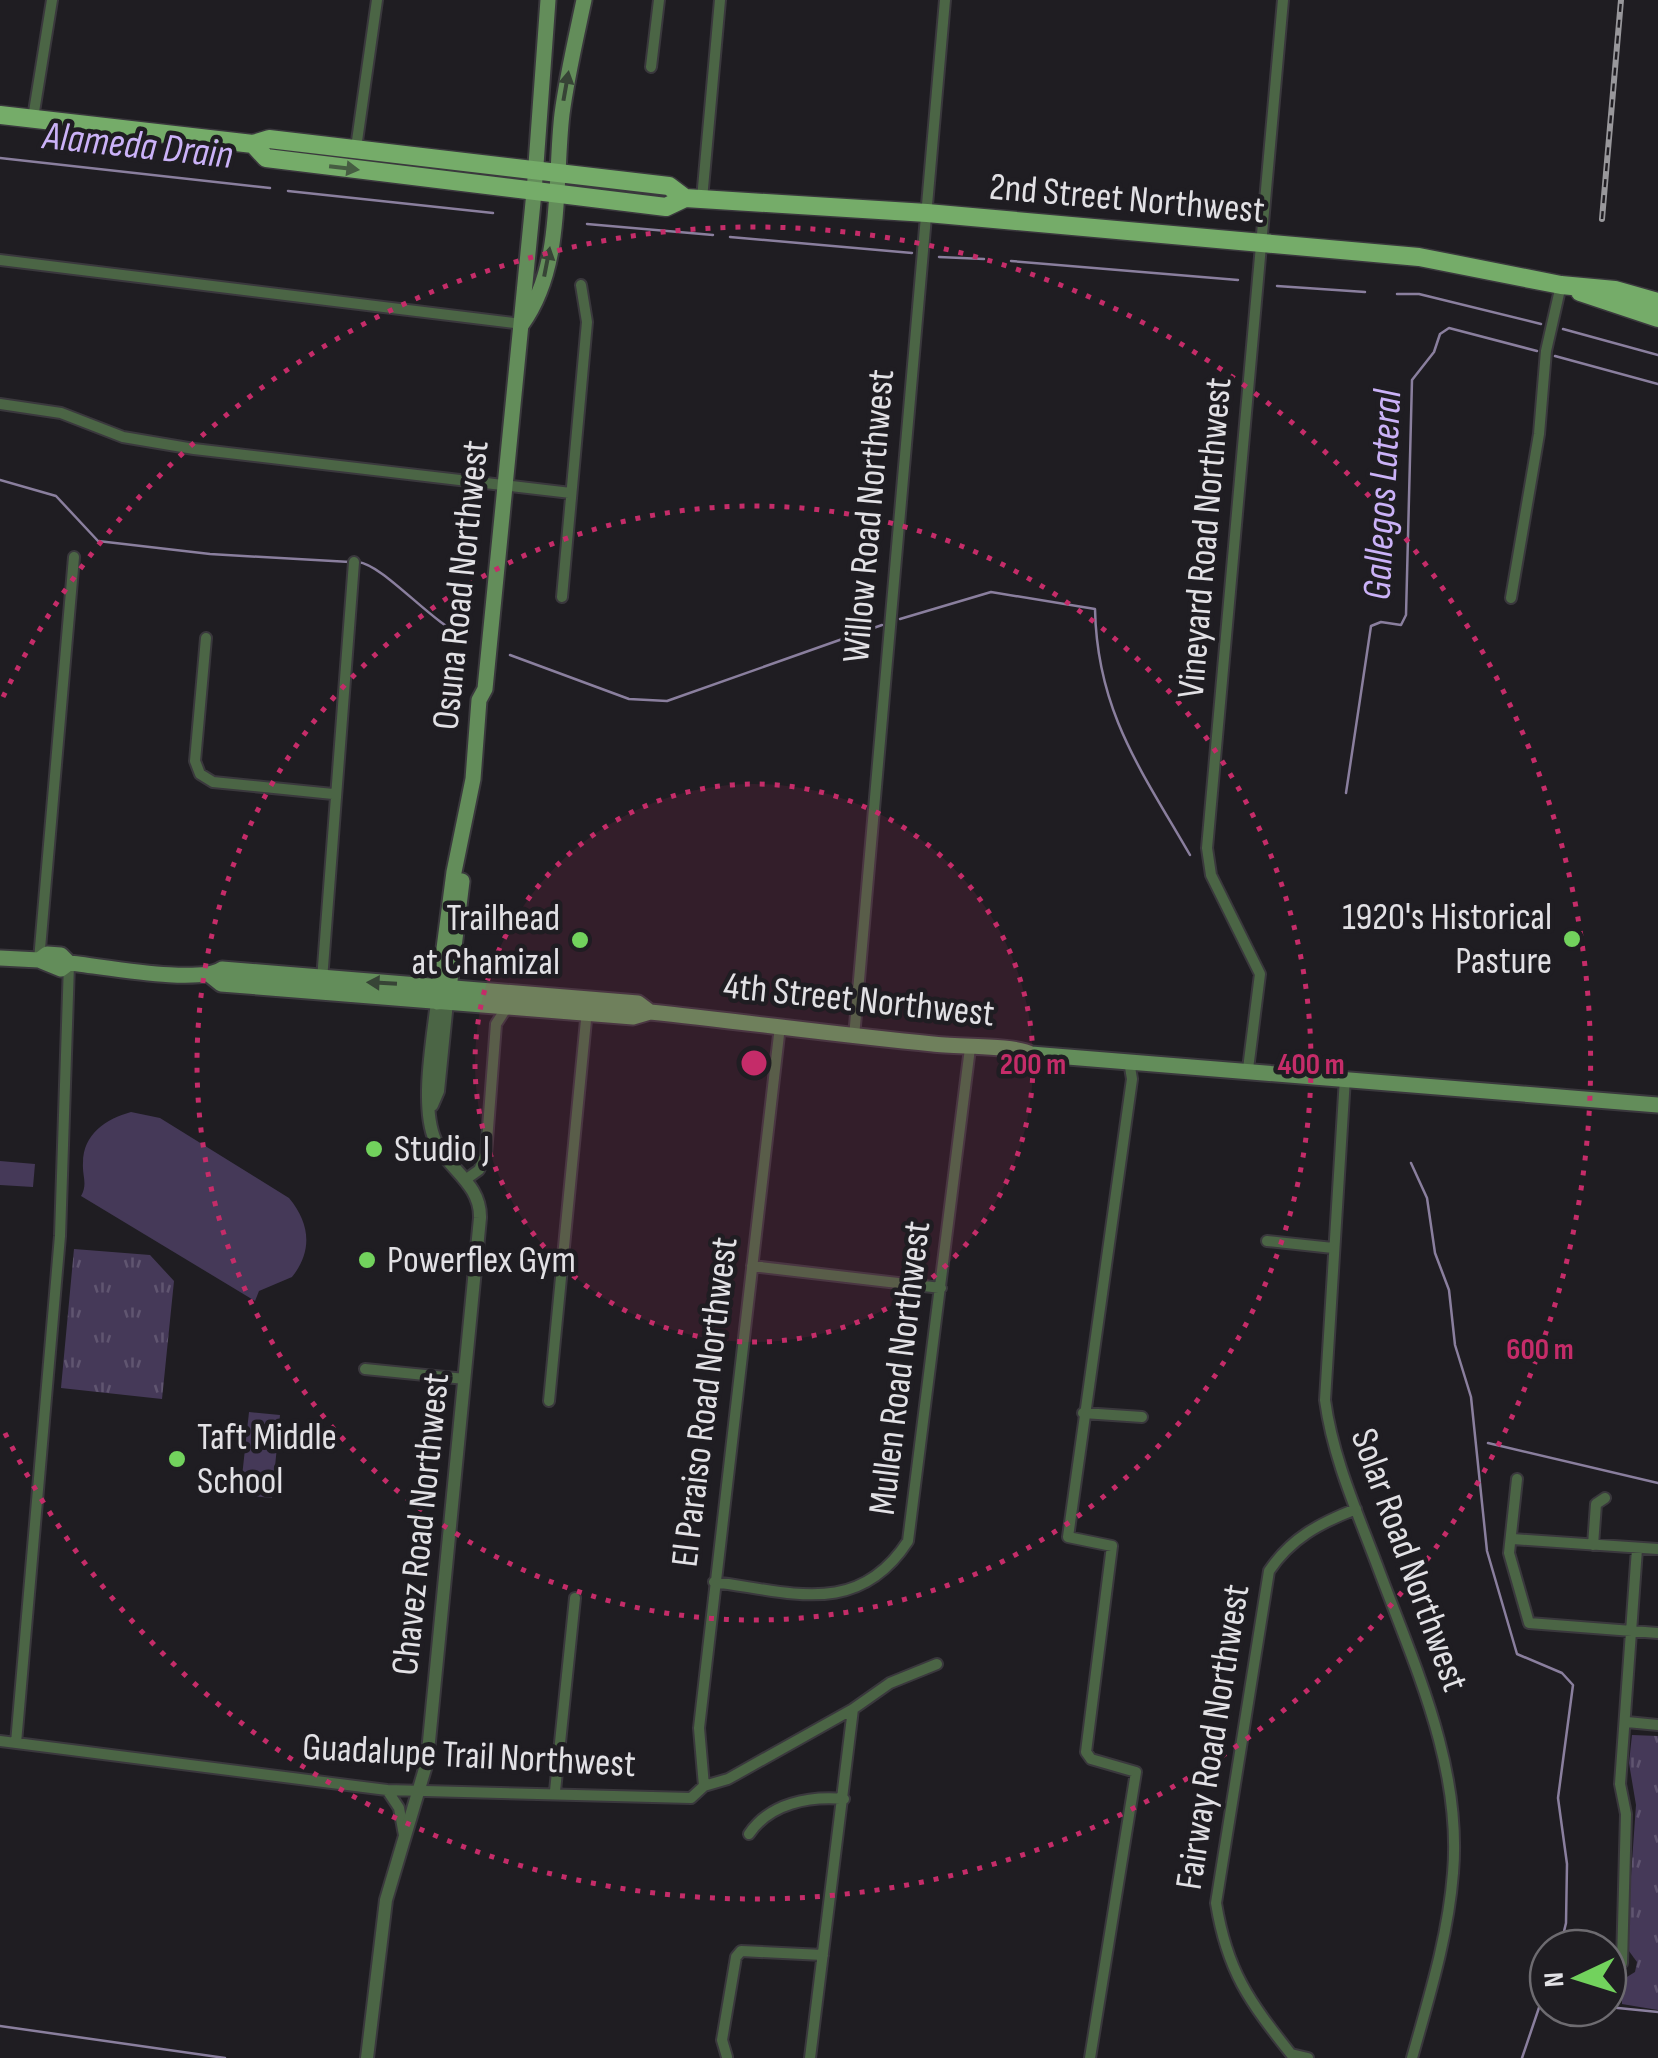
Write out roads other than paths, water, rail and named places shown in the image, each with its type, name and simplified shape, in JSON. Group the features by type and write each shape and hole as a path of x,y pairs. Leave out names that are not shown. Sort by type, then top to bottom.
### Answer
{"main road":[{"name":"Osuna Road Northwest","path":"444,994 461,905 461,852 478,736 486,723 485,689 536,172 548,0"},
{"name":"Osuna Road Northwest","path":"522,324 538,302 556,195 566,84 584,0"},
{"name":"2nd Street Northwest","path":"0,114 252,144 268,139 356,148 669,186 694,198"},
{"name":"2nd Street Northwest","path":"252,144 266,158 666,207 694,198 926,213 1461,262 1560,285 1658,318"},
{"name":"2nd Street Northwest","path":"1560,285 1615,290 1658,302"},
{"name":"4th Street Northwest","path":"0,958 40,960 61,968 69,962 211,976 222,968 322,987 554,996 587,1006"},
{"name":"4th Street Northwest","path":"444,994 508,1007 638,1003 650,1012 995,1050 1004,1055 1345,1076 1658,1105"}],"street":[{"path":"33,118 52,0"},
{"path":"356,148 377,0"},
{"path":"651,67 659,0"},
{"path":"694,198 720,0"},
{"name":"Willow Road Northwest","path":"854,1037 946,0"},
{"name":"Vineyard Road Northwest","path":"1248,1069 1260,974 1211,875 1208,848 1283,0"},
{"path":"0,260 522,324"},
{"path":"562,597 586,322 580,285"},
{"path":"1511,598 1539,434 1546,351 1560,285"},
{"path":"0,404 61,413 123,437 194,449 571,493"},
{"path":"40,960 74,557"},
{"path":"322,987 333,794 354,562"},
{"path":"206,638 195,761 200,774 213,782 333,794"},
{"path":"16,1742 60,1236 69,962"},
{"name":"Osuna Road Northwest","path":"444,994 431,1107 435,1141 466,1180"},
{"path":"549,1401 587,1006"},
{"path":"466,1180 485,1160 499,1014 508,1007"},
{"name":"El Paraiso Road Northwest","path":"704,1786 698,1728 780,1026"},
{"name":"Mullen Road Northwest","path":"714,1582 822,1596 869,1583 908,1541 970,1048"},
{"path":"1090,2058 1136,1772 1091,1759 1086,1752 1112,1546 1068,1536 1082,1414 1132,1080 1129,1061"},
{"name":"Solar Road Northwest","path":"1345,1076 1324,1400 1334,1450 1433,1718 1451,1796 1454,1839 1450,1903 1412,2058"},
{"name":"Chavez Road Northwest","path":"367,2058 386,1900 421,1790 481,1212 466,1180"},
{"path":"1268,1241 1333,1248"},
{"path":"752,1266 941,1288"},
{"path":"365,1369 466,1379"},
{"path":"1082,1414 1142,1417"},
{"path":"1517,1479 1513,1540 1508,1553 1529,1623 1658,1633"},
{"path":"1593,1546 1596,1504 1605,1498"},
{"name":"Fairway Road Northwest","path":"1288,2056 1254,2011 1234,1975 1223,1946 1216,1903 1268,1571 1284,1549 1304,1534 1356,1508"},
{"path":"1513,1540 1658,1549"},
{"path":"1623,1928 1626,1814 1620,1784 1637,1549"},
{"path":"555,1791 575,1598"},
{"name":"Guadalupe Trail Northwest","path":"0,1740 387,1790 555,1791 691,1798 704,1786 728,1778 852,1709 890,1683 938,1664"},
{"path":"810,2058 852,1709"},
{"path":"1627,1722 1658,1725"},
{"path":"387,1790 399,1808 404,1838"},
{"path":"749,1834 758,1821 808,1796 844,1799"},
{"path":"727,2057 722,2040 736,1957 741,1951 823,1956"},
{"path":"1288,2056 1308,2058"}],"waterway":[{"name":"Alameda Drain","path":"0,158 270,188"},
{"name":"Alameda Drain","path":"288,191 493,213"},
{"name":"Alameda Drain","path":"587,224 713,235"},
{"name":"Alameda Drain","path":"730,237 912,253"},
{"name":"Alameda Drain","path":"939,257 984,259"},
{"name":"Alameda Drain","path":"1011,261 1238,280"},
{"name":"Alameda Drain","path":"1277,286 1365,292"},
{"name":"Alameda Drain","path":"1397,294 1419,294 1541,324"},
{"name":"Gallegos Lateral","path":"1346,793 1371,626 1381,622 1401,625 1406,615 1412,380 1434,352 1440,334 1449,328 1537,351"},
{"name":"Alameda Drain","path":"1563,329 1658,355"},
{"name":"Gallegos Lateral","path":"1555,356 1658,384"},
{"path":"0,480 56,496 98,541 210,554 350,562"},
{"path":"358,562 381,573 439,621 468,639"},
{"path":"900,619 991,592 1095,609 1104,679 1113,709 1139,767 1190,855"},
{"path":"510,655 629,699 667,701 882,625"},
{"path":"1411,1163 1427,1198 1435,1253 1449,1290 1455,1345 1471,1397 1487,1551 1517,1654 1562,1673 1573,1685 1558,1798 1567,1864 1565,1928"},
{"path":"1488,1443 1658,1483"},
{"path":"1628,2009 1658,2012"},
{"path":"0,2026 225,2058"},
{"path":"1522,2058 1532,2028"}],"railway":[{"path":"1602,219 1621,0"}],"place":[{"name":"1920's Historical Pasture","path":"1572,939"},
{"name":"Trailhead at Chamizal","path":"580,940"},
{"name":"Studio J","path":"374,1149"},
{"name":"Powerflex Gym","path":"367,1260"},
{"name":"Taft Middle School","path":"177,1459"}]}
